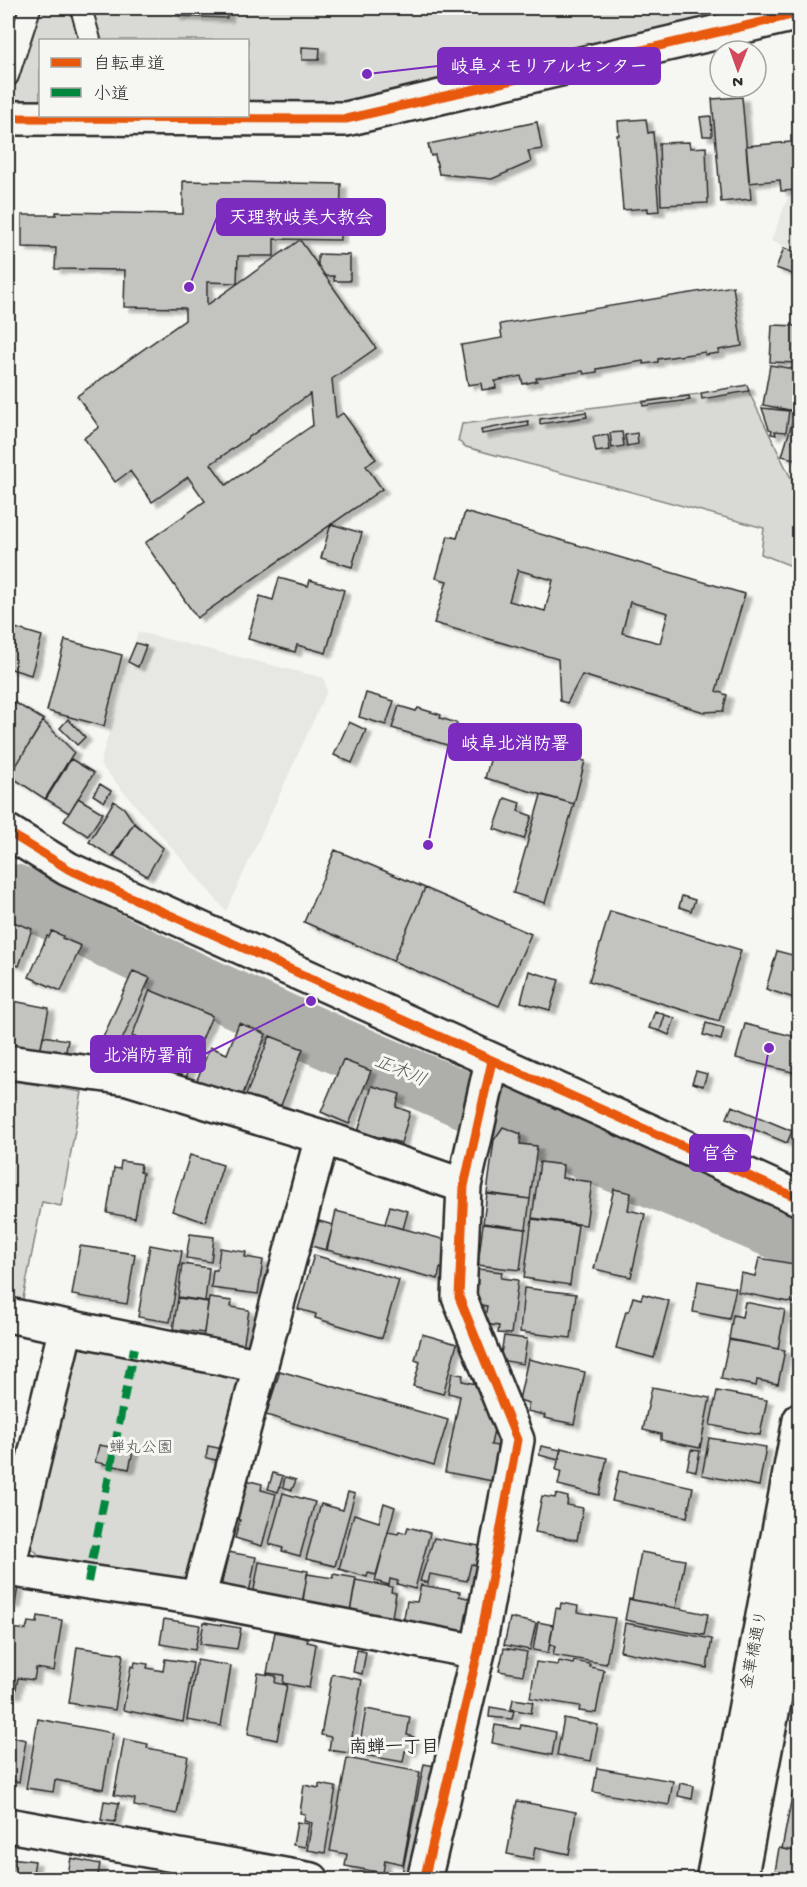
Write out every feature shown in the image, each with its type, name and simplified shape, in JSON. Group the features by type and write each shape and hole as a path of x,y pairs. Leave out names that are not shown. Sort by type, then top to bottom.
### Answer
{"street":[{"path":"8,118 346,119 800,13"},
{"path":"8,832 68,869 800,1199"},
{"path":"424,1880 478,1652 517,1440 459,1297 464,1186 492,1061"},
{"path":"8,1062 128,1078 322,1137 464,1186"},
{"path":"198,1598 322,1137"},
{"path":"8,1316 261,1366"},
{"path":"66,1327 8,1568 198,1598 478,1652"},
{"name":"金華橋通り","path":"713,1880 800,1420"},
{"name":"金華橋通り","path":"740,1880 800,1566"},
{"path":"8,1825 312,1880"}],"lane":[{"path":"8,75 30,8"},
{"path":"81,8 90,39"}],"shaded area":[{"path":"799,172 799,252 771,241"},
{"path":"138,632 324,678 327,691 226,911 100,764"}],"green space":[{"path":"8,8 761,8 345,107 249,108 249,39 39,39 39,109 8,107"},
{"path":"747,388 799,495 799,569 761,554 764,528 466,447 458,441 462,424"},
{"path":"8,1080 82,1092 61,1206 42,1202 21,1309 8,1306"},
{"name":"蝉丸公園","path":"78,1338 236,1375 246,1389 193,1578 179,1587 44,1560 31,1547"}],"building":[{"path":"175,8 228,8 227,18 175,16"},
{"path":"302,47 320,48 319,60 302,60"},
{"path":"712,99 742,99 751,199 721,202"},
{"path":"711,116 712,136 703,136 700,117"},
{"path":"646,119 648,133 653,132 659,211 648,212 648,208 623,210 618,121"},
{"path":"537,122 542,149 528,151 531,162 492,179 439,174 435,155 431,156 428,144"},
{"path":"800,134 800,190 781,191 780,180 749,183 746,146 791,142 791,135"},
{"path":"689,142 690,148 706,147 708,203 661,205 659,143"},
{"path":"183,181 341,184 340,240 274,239 274,256 238,256 237,283 207,282 207,305 300,240 376,348 332,379 336,418 343,413 376,459 366,466 382,489 197,618 145,543 205,501 188,477 152,502 130,471 115,482 84,438 99,427 77,396 185,320 185,308 124,307 125,270 55,269 56,248 22,247 22,215 56,215 56,212 183,214","holes":["310,394 313,425 226,485 211,464"]},
{"path":"784,248 800,254 800,277 776,268"},
{"path":"318,254 350,255 350,281 334,281 334,276 325,276 318,265"},
{"path":"733,286 742,346 719,350 719,353 705,355 705,352 658,359 658,362 644,364 643,361 597,369 597,372 584,374 583,371 536,378 537,381 523,384 521,376 495,381 496,388 482,390 481,383 468,385 461,345 502,338 500,324"},
{"path":"772,325 800,326 800,363 770,362"},
{"path":"770,365 800,370 800,412 763,405"},
{"path":"747,385 749,391 702,399 701,393"},
{"path":"689,396 690,400 643,406 643,402"},
{"path":"762,408 789,411 786,432 775,431 776,435 771,434 772,430 769,429"},
{"path":"586,412 587,417 540,424 540,419"},
{"path":"528,421 529,426 482,434 481,430"},
{"path":"792,423 800,425 800,481 793,479 798,460 782,456"},
{"path":"622,432 624,446 612,448 610,433"},
{"path":"637,433 638,444 627,446 625,435"},
{"path":"608,435 610,450 596,452 593,437"},
{"path":"465,512 745,594 716,691 727,695 723,711 704,712 582,675 567,703 560,701 558,659 434,623 447,581 436,578 448,536 457,538","holes":["518,570 553,580 545,611 509,601","630,602 668,613 660,643 622,633"]},
{"path":"331,524 362,533 352,567 321,558"},
{"path":"279,578 308,586 310,580 344,590 326,653 297,645 295,652 248,639 260,596 273,600"},
{"path":"15,628 42,636 31,675 8,668 8,656"},
{"path":"65,640 122,655 104,726 47,711"},
{"path":"136,643 146,646 138,667 128,662"},
{"path":"366,693 394,701 386,725 359,717"},
{"path":"14,702 44,720 8,779 8,712"},
{"path":"399,706 416,711 418,708 457,723 450,746 392,728"},
{"path":"68,719 85,737 77,745 60,728"},
{"path":"43,721 74,752 45,799 10,776"},
{"path":"349,722 366,730 352,763 334,755"},
{"path":"497,736 585,761 574,804 485,778"},
{"path":"71,759 94,773 69,813 46,799"},
{"path":"100,784 111,791 104,802 93,795"},
{"path":"541,795 574,804 545,903 513,893"},
{"path":"78,798 103,813 88,836 64,821"},
{"path":"505,798 520,803 518,811 532,816 524,839 494,829"},
{"path":"114,801 124,808 134,823 112,857 89,842"},
{"path":"134,823 163,848 147,876 114,856"},
{"path":"335,850 425,888 393,961 304,922"},
{"path":"425,888 531,934 499,1006 393,961"},
{"path":"682,896 695,900 691,911 679,907"},
{"path":"610,911 741,950 719,1021 589,981"},
{"path":"8,920 32,929 19,966 8,962"},
{"path":"52,931 81,946 61,991 29,977 47,936 49,937"},
{"path":"777,951 800,957 800,1000 766,989"},
{"path":"133,971 150,978 108,1071 91,1064"},
{"path":"529,971 559,980 550,1010 521,1002"},
{"path":"150,990 212,1016 182,1087 151,1074 162,1048 132,1036"},
{"path":"8,1000 49,1008 40,1053 8,1050"},
{"path":"655,1011 665,1015 660,1031 649,1028"},
{"path":"665,1015 675,1018 669,1035 660,1031"},
{"path":"239,1023 266,1034 240,1102 195,1085 210,1047 227,1054"},
{"path":"706,1023 724,1028 721,1040 703,1035"},
{"path":"745,1024 800,1038 800,1074 736,1058"},
{"path":"43,1036 68,1040 64,1062 39,1058"},
{"path":"270,1036 303,1049 278,1113 264,1108 267,1103 246,1095"},
{"path":"343,1060 371,1071 349,1124 321,1112"},
{"path":"696,1071 707,1074 703,1086 692,1083"},
{"path":"372,1086 400,1094 396,1107 410,1112 401,1143 380,1137 379,1141 357,1135"},
{"path":"732,1106 792,1131 787,1143 727,1118"},
{"path":"503,1127 521,1134 520,1144 537,1146 530,1199 487,1193 494,1140"},
{"path":"190,1155 223,1165 205,1222 172,1211"},
{"path":"121,1161 141,1164 140,1172 143,1173 135,1218 107,1213 114,1168 120,1169"},
{"path":"540,1162 563,1165 562,1178 592,1182 586,1225 532,1218"},
{"path":"614,1189 631,1193 628,1210 645,1214 631,1277 594,1269"},
{"path":"487,1194 530,1199 526,1229 483,1223"},
{"path":"390,1206 408,1211 403,1229 385,1224"},
{"path":"336,1211 450,1241 438,1279 327,1250"},
{"path":"532,1219 578,1225 570,1285 524,1278"},
{"path":"319,1221 333,1225 326,1250 311,1246"},
{"path":"483,1224 525,1229 520,1270 478,1265"},
{"path":"190,1234 214,1237 211,1262 186,1258"},
{"path":"150,1245 182,1251 170,1322 138,1317"},
{"path":"80,1246 135,1254 127,1304 72,1295"},
{"path":"220,1248 246,1252 245,1257 263,1260 258,1294 211,1288 213,1270 217,1270"},
{"path":"314,1255 399,1280 382,1338 315,1318 316,1314 298,1309"},
{"path":"759,1258 800,1265 794,1303 738,1292 741,1273 755,1276"},
{"path":"182,1264 209,1268 205,1301 178,1297"},
{"path":"478,1269 502,1272 501,1278 518,1280 511,1334 498,1333 499,1326 484,1324 487,1306 473,1304"},
{"path":"698,1281 736,1288 729,1319 693,1312"},
{"path":"524,1288 576,1294 571,1338 520,1332"},
{"path":"643,1294 669,1301 654,1358 616,1348 626,1311 629,1311 633,1297 641,1299"},
{"path":"178,1298 208,1302 204,1333 173,1329"},
{"path":"209,1298 232,1301 231,1307 249,1310 243,1348 203,1338"},
{"path":"745,1302 785,1310 778,1349 729,1339 733,1315 742,1317"},
{"path":"422,1334 457,1344 443,1394 413,1386 420,1362 415,1360"},
{"path":"504,1336 527,1339 523,1364 500,1360"},
{"path":"729,1340 785,1350 778,1384 757,1380 756,1386 721,1379"},
{"path":"528,1359 585,1372 574,1424 544,1418 545,1415 527,1411 529,1403 519,1400"},
{"path":"280,1371 448,1420 434,1465 266,1415"},
{"path":"452,1373 463,1375 462,1381 476,1384 490,1418 496,1419 491,1445 510,1448 503,1483 445,1472 460,1396 448,1393"},
{"path":"652,1387 710,1398 700,1448 661,1440 661,1434 643,1430"},
{"path":"717,1391 767,1400 760,1435 710,1425"},
{"path":"709,1438 766,1447 759,1486 702,1475"},
{"path":"99,1445 133,1451 129,1469 95,1462"},
{"path":"208,1446 223,1449 221,1461 206,1458"},
{"path":"541,1446 561,1450 559,1460 539,1455"},
{"path":"561,1448 607,1458 599,1495 558,1485 561,1471 556,1470"},
{"path":"691,1450 700,1451 696,1471 687,1469"},
{"path":"619,1471 693,1487 687,1517 612,1501"},
{"path":"273,1473 283,1476 278,1492 268,1489"},
{"path":"285,1477 296,1480 292,1490 283,1487"},
{"path":"246,1480 262,1484 261,1490 276,1494 262,1546 235,1538 240,1520 235,1519"},
{"path":"348,1492 355,1494 335,1566 306,1559 321,1504 343,1510"},
{"path":"283,1493 315,1502 300,1556 282,1551 283,1548 269,1544"},
{"path":"556,1494 568,1497 567,1505 583,1508 577,1540 535,1532 542,1496 555,1498"},
{"path":"384,1503 395,1507 376,1575 368,1573 367,1577 339,1569 354,1514 379,1522"},
{"path":"408,1527 430,1533 415,1589 397,1584 398,1581 390,1579 389,1585 375,1581 388,1532 406,1533"},
{"path":"434,1538 491,1548 487,1567 471,1564 467,1581 430,1574 428,1583 420,1581"},
{"path":"228,1552 256,1557 248,1598 220,1593"},
{"path":"641,1552 685,1560 676,1608 632,1600"},
{"path":"259,1562 308,1571 301,1608 253,1595"},
{"path":"307,1574 333,1578 333,1574 356,1578 349,1617 302,1608"},
{"path":"356,1580 392,1587 391,1592 396,1593 392,1617 380,1615 379,1622 349,1617"},
{"path":"8,1585 18,1587 15,1604 8,1603"},
{"path":"421,1585 460,1592 459,1596 471,1599 465,1633 435,1627 434,1632 403,1623 407,1601 417,1602"},
{"path":"629,1599 708,1614 704,1635 625,1620"},
{"path":"561,1603 578,1606 577,1612 615,1618 606,1664 553,1655 555,1646 550,1644 556,1608 560,1609"},
{"path":"38,1616 62,1620 54,1671 36,1668 34,1680 18,1678 15,1694 8,1693 8,1661 13,1628 26,1630 28,1622 37,1623"},
{"path":"510,1618 536,1623 530,1650 504,1645"},
{"path":"164,1619 200,1625 195,1650 160,1644"},
{"path":"204,1622 241,1628 237,1649 200,1644"},
{"path":"538,1622 553,1625 548,1653 533,1650"},
{"path":"625,1623 712,1639 707,1668 620,1651"},
{"path":"275,1632 308,1639 307,1642 316,1644 309,1688 283,1683 284,1675 267,1673"},
{"path":"77,1647 123,1654 115,1710 69,1703"},
{"path":"504,1648 527,1652 523,1675 499,1671"},
{"path":"357,1650 366,1652 362,1674 353,1672"},
{"path":"165,1659 193,1663 183,1722 123,1710 131,1666 134,1667 135,1662 148,1664 147,1668 163,1671"},
{"path":"197,1660 231,1666 221,1726 187,1720"},
{"path":"559,1661 590,1664 590,1667 604,1670 596,1713 579,1711 580,1706 530,1698 536,1662 558,1665"},
{"path":"258,1673 276,1676 275,1683 287,1685 277,1740 248,1734"},
{"path":"332,1674 362,1680 349,1753 329,1750 331,1737 321,1735"},
{"path":"513,1699 533,1702 531,1713 511,1709"},
{"path":"490,1707 514,1711 512,1719 489,1717"},
{"path":"366,1709 410,1717 407,1735 414,1737 411,1752 405,1751 403,1762 358,1754"},
{"path":"564,1718 598,1725 591,1761 557,1755"},
{"path":"38,1719 113,1733 103,1789 55,1780 53,1792 26,1788"},
{"path":"495,1725 520,1729 521,1725 556,1732 552,1755 492,1743"},
{"path":"8,1736 26,1740 19,1782 8,1780"},
{"path":"124,1739 148,1744 147,1748 188,1756 177,1814 134,1806 135,1799 114,1795"},
{"path":"800,1754 800,1852 782,1849"},
{"path":"347,1758 420,1772 403,1864 385,1860 383,1873 345,1866 347,1854 330,1851"},
{"path":"424,1764 446,1768 419,1877 402,1874"},
{"path":"597,1768 673,1781 669,1805 593,1792"},
{"path":"680,1783 694,1786 692,1799 678,1796"},
{"path":"319,1784 336,1787 325,1853 307,1850 312,1823 304,1821 305,1814 300,1813 304,1785 319,1788"},
{"path":"104,1801 119,1803 115,1822 101,1820"},
{"path":"517,1801 576,1812 569,1854 535,1847 533,1859 507,1854"},
{"path":"297,1822 309,1824 305,1847 293,1845"},
{"path":"779,1848 800,1852 800,1880 774,1878"},
{"path":"10,1858 35,1861 33,1873 42,1875 42,1880 8,1880"},
{"path":"71,1858 100,1864 97,1880 67,1880"}],"waterway":[{"name":"正木川","path":"15,893 110,941 302,1030 791,1237"}],"marked path":[{"path":"88,1582 134,1348"}],"cycle path":[{"path":"8,118 346,119 800,13"},
{"path":"8,832 68,869 800,1199"},
{"path":"424,1880 478,1652 517,1440 459,1297 464,1186 492,1061"}],"place":[{"name":"岐阜メモリアルセンター","path":"367,74"},
{"name":"天理教岐美大教会","path":"189,287"},
{"name":"岐阜北消防署","path":"428,845"},
{"name":"北消防署前","path":"311,1001"},
{"name":"官舎","path":"769,1048"}],"district":[{"name":"南蝉一丁目","path":"394,1748"}]}
